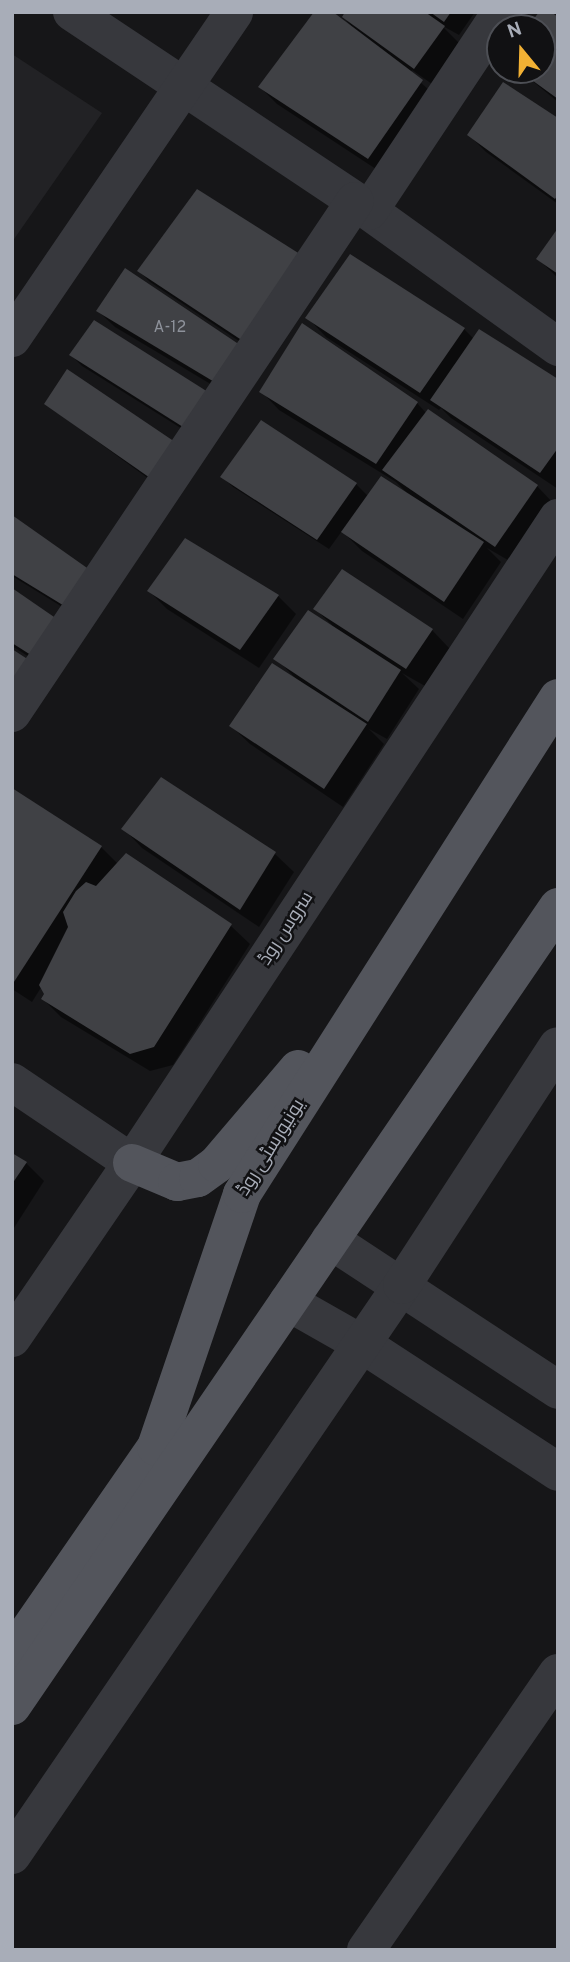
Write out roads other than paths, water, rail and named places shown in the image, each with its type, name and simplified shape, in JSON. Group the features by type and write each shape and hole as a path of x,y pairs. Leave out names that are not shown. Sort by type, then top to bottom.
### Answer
{"main road":[{"name":"یونیورسٹی روڈ","path":"12,1655 156,1447 242,1194 558,698"},
{"path":"12,1706 558,907"},
{"path":"132,1163 177,1182 198,1178 217,1164 392,957"}],"street":[{"path":"72,12 362,206 558,347"},
{"path":"12,338 234,12"},
{"path":"12,713 362,206 501,12"},
{"name":"سروس روڈ","path":"12,1338 132,1163 558,518"},
{"path":"12,1855 402,1285 558,1046"},
{"path":"12,1082 132,1163"},
{"path":"330,1240 402,1285 558,1391"},
{"path":"288,1302 362,1344 558,1472"},
{"path":"366,1950 558,1673"}]}
